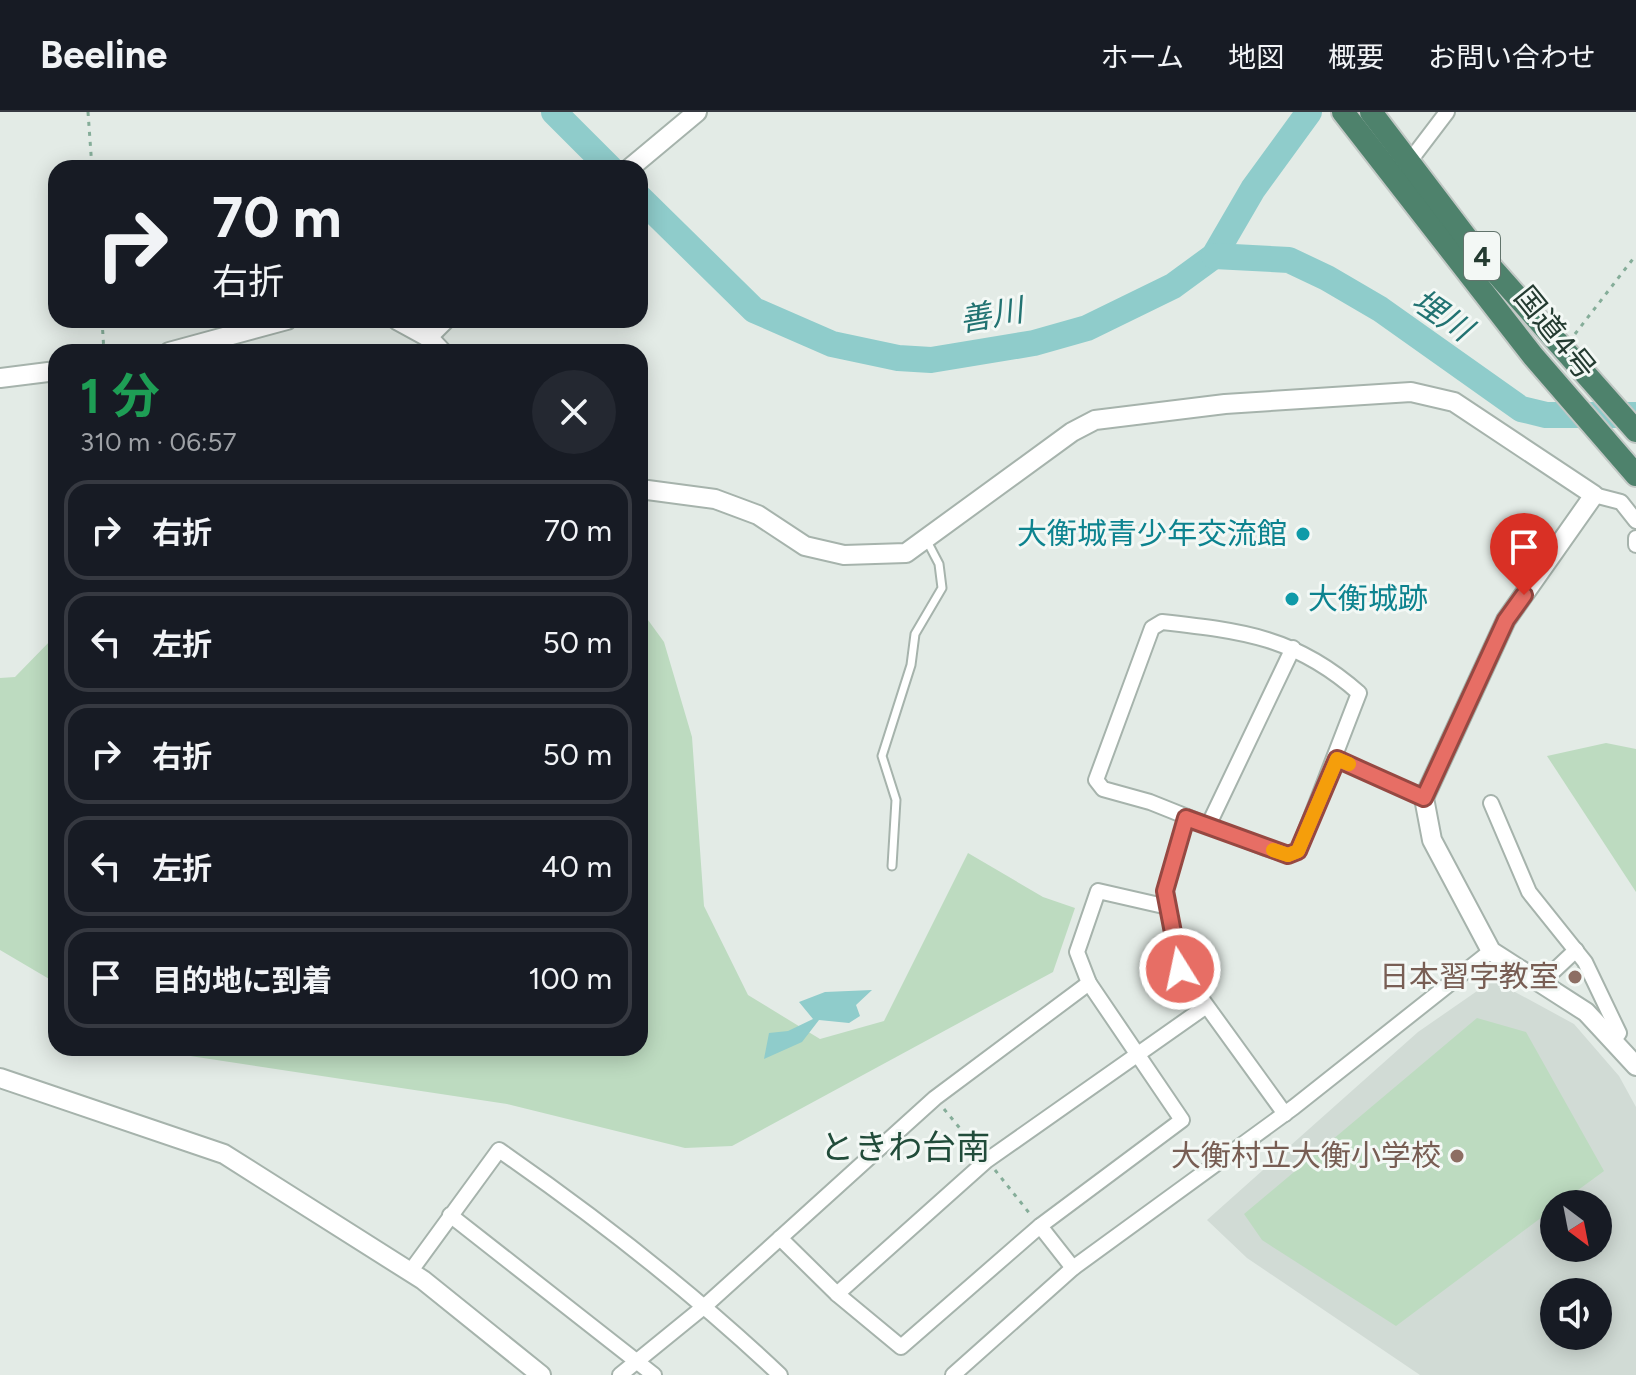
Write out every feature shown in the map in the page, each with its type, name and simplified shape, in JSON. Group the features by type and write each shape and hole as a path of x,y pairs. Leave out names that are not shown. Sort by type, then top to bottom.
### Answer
{"highway":[{"name":"国道4号","path":"1343,112 1575,406 1632,471"},
{"name":"国道4号","path":"1371,112 1475,249 1636,431"}],"street":[{"path":"639,160 697,112"},
{"path":"1409,162 1447,112"},
{"path":"198,344 258,328"},
{"path":"412,328 435,344"},
{"path":"428,337 437,328"},
{"path":"0,378 48,372"},
{"path":"648,490 715,499 758,515 805,546 844,555 906,553 927,541 1072,432 1095,420 1225,404 1411,392 1454,402 1594,495 1621,502 1636,521"},
{"path":"1594,495 1506,620 1424,798 1432,840 1491,951 1586,1012 1636,1066"},
{"path":"1636,538 1636,545"},
{"path":"1162,622 1248,632 1293,648 1359,693 1337,759 1298,851 1288,855 1103,789 1096,780 1152,628 1162,622"},
{"path":"1208,826 1293,648"},
{"path":"1337,759 1424,798"},
{"path":"1491,803 1529,892 1576,950 1599,985 1619,1033 1613,1041"},
{"path":"1186,818 1165,891 1180,969 1285,1114"},
{"path":"780,1238 837,1294 901,1347 1040,1226 1182,1120 1089,983 1077,952 1098,891 1168,907"},
{"path":"1541,983 1576,950"},
{"path":"953,1375 1073,1268 1285,1114 1491,951"},
{"path":"620,1375 706,1305 935,1098 1089,983"},
{"path":"837,1294 986,1161 1135,1053 1205,1007"},
{"path":"0,1078 224,1154 410,1272 541,1375"},
{"path":"410,1272 499,1150 600,1219 706,1305 780,1375"},
{"path":"450,1215 654,1375"},
{"path":"1040,1226 1073,1268"}],"lane":[{"path":"892,866 896,800 882,756 911,665 915,634 942,588 939,564 927,541"}],"path":[{"path":"88,112 91,160"},
{"path":"1562,350 1636,255"}],"shaded area":[{"name":"大衡村立大衡小学校","path":"1493,980 1574,1024 1619,1076 1636,1107 1636,1375 1420,1375 1247,1258 1207,1220 1418,1032"}],"green space":[{"path":"648,620 664,642 692,737 704,906 748,995 820,1039 884,1021 968,853 1043,897 1075,908 1053,972 732,1146 685,1148 507,1104 190,1056 648,1056"},
{"path":"48,643 48,978 0,950 0,678 15,677"},
{"path":"1606,743 1636,749 1636,892 1547,756"},
{"path":"1477,1018 1526,1032 1604,1171 1578,1190 1540,1190 1540,1218 1396,1326 1262,1240 1244,1214"}],"water":[{"path":"872,990 856,1005 860,1016 849,1023 819,1020 802,1042 764,1059 769,1033 788,1031 813,1019 799,1002 825,992"}],"waterway":[{"name":"善川","path":"554,112 602,160"},
{"name":"善川","path":"648,206 754,310 832,344 898,358 931,360 1034,343 1087,328 1173,286 1214,256 1253,189 1309,112"},
{"name":"埋川","path":"1214,256 1289,260 1327,278 1380,309 1521,409 1546,415 1636,415"}],"slow traffic":[{"path":"1273,850 1288,855 1298,851 1337,759 1349,764"}],"place":[{"name":"大衡城青少年交流館","path":"1303,534"},
{"name":"大衡城跡","path":"1292,599"},
{"name":"日本習字教室","path":"1575,977"},
{"name":"大衡村立大衡小学校","path":"1457,1156"}],"district":[{"name":"ときわ台南","path":"905,1147"}],"route":[{"path":"1180,969 1165,891 1186,818 1288,855 1298,851 1337,759 1424,798 1506,620 1524,595"}]}
